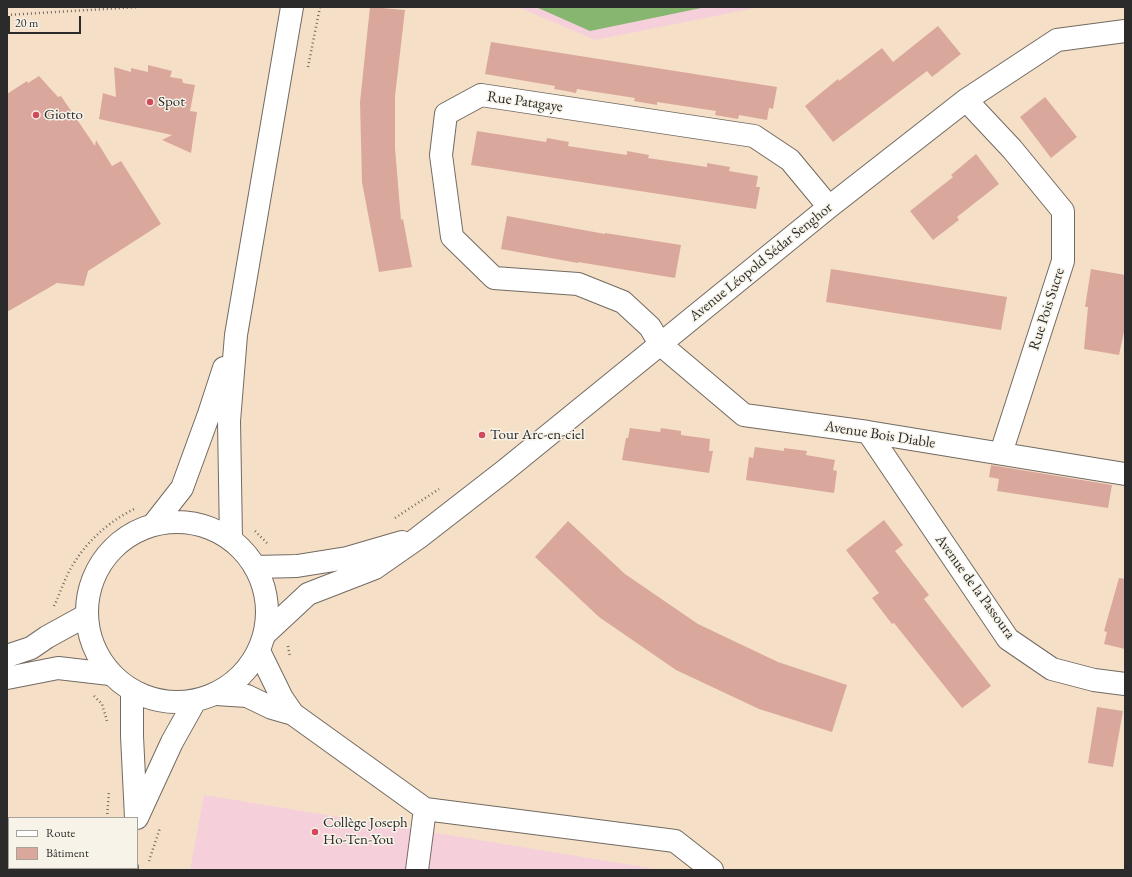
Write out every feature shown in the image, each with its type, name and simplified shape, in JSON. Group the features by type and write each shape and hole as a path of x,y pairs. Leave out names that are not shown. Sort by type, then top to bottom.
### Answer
{"street":[{"path":"231,539 229,422 236,335 292,7"},
{"name":"Avenue Léopold Sédar Senghor","path":"216,694 241,676 262,642 308,594 374,568 418,538 503,472 829,207 966,100 1057,40 1125,30"},
{"name":"Rue Patagaye","path":"660,344 650,327 623,302 578,284 494,278 452,237 441,155 446,114 481,95 754,136 790,160 829,207"},
{"name":"Rue Pois Sucre","path":"966,100 1012,149 1063,211 1063,261 1001,453"},
{"path":"153,525 182,488 236,335"},
{"name":"Avenue Bois Diable","path":"660,344 744,415 868,432 1125,474"},
{"name":"Avenue de la Passoura","path":"868,432 1008,639 1052,669 1094,680 1125,684"},
{"path":"293,714 272,708 247,696 216,694 195,701 162,702 132,691 110,674 93,646 87,615 91,586 105,559 126,538 153,525 180,522 206,527 231,539 244,552 255,567 267,600 262,642 282,698 293,714 425,809 675,841 712,870"},
{"name":"Avenue Léopold Sédar Senghor","path":"255,567 298,566 347,558 418,538"},
{"path":"7,656 31,648 47,637 87,615"},
{"path":"7,678 58,668 110,674"},
{"path":"132,691 132,736 136,817"},
{"path":"136,817 172,742 195,701"},
{"path":"418,870 425,809"}],"path":[{"path":"7,15 138,7"},
{"path":"308,68 320,7"},
{"path":"394,519 444,486"},
{"path":"53,608 71,568 91,540 118,517 137,508"},
{"path":"253,529 267,543 273,545"},
{"path":"287,641 290,660"},
{"path":"93,695 102,704 109,726"},
{"path":"107,817 110,787"},
{"path":"138,861 162,822"}],"shaded area":[{"path":"518,7 760,7 595,40"},
{"name":"Collège Joseph Ho-Ten-You","path":"204,795 662,870 190,870"}],"green space":[{"path":"536,7 706,7 590,31"}],"building":[{"path":"370,7 405,10 395,96 395,148 401,220 403,219 412,267 379,272 362,182 360,102"},
{"path":"938,26 961,54 932,77 927,71 833,142 805,106 838,79 839,81 882,48 893,62"},
{"path":"491,42 777,87 773,109 769,108 767,120 739,115 738,119 715,115 716,111 657,102 657,105 634,101 635,98 577,89 576,93 554,89 555,86 485,74"},
{"name":"Spot","path":"148,65 172,71 170,77 182,79 183,83 195,85 190,111 197,112 191,153 162,140 172,135 99,119 103,93 116,97 114,67 131,72 131,68 148,72"},
{"path":"39,76 58,97 61,96 95,146 96,140 112,166 121,161 161,224 88,271 84,286 57,283 7,312 7,94 27,81 28,83"},
{"path":"1045,97 1077,137 1051,158 1020,117"},
{"path":"477,131 546,142 547,138 569,142 568,146 627,155 627,151 649,155 648,158 707,167 707,163 730,167 729,171 758,176 756,187 760,187 756,209 471,165"},
{"path":"976,154 999,184 957,217 959,220 933,240 910,211 953,177 951,175"},
{"path":"507,216 605,234 681,245 675,278 501,249"},
{"path":"831,269 1007,297 1001,330 826,302"},
{"path":"1091,269 1125,275 1125,327 1119,355 1084,349 1088,307 1085,307"},
{"path":"630,428 660,432 661,428 681,431 681,435 710,439 709,451 713,451 709,473 622,460 626,438 628,438"},
{"path":"755,447 784,451 784,448 807,451 806,455 835,460 833,470 837,471 834,493 746,480 749,457 753,458"},
{"path":"991,465 1112,485 1108,508 997,491 999,479 989,477"},
{"path":"884,520 903,545 895,551 929,595 924,599 991,686 962,708 872,598 879,593 846,550"},
{"path":"568,521 625,574 698,624 778,662 847,685 832,732 759,709 676,670 599,617 535,557"},
{"path":"1119,578 1125,579 1125,649 1104,644 1107,632 1104,631"},
{"path":"1097,707 1123,711 1113,767 1088,763"}],"place":[{"name":"Spot","path":"150,102"},
{"name":"Giotto","path":"36,115"},
{"name":"Tour Arc-en-ciel","path":"482,435"},
{"name":"Collège Joseph Ho-Ten-You","path":"315,832"}]}
